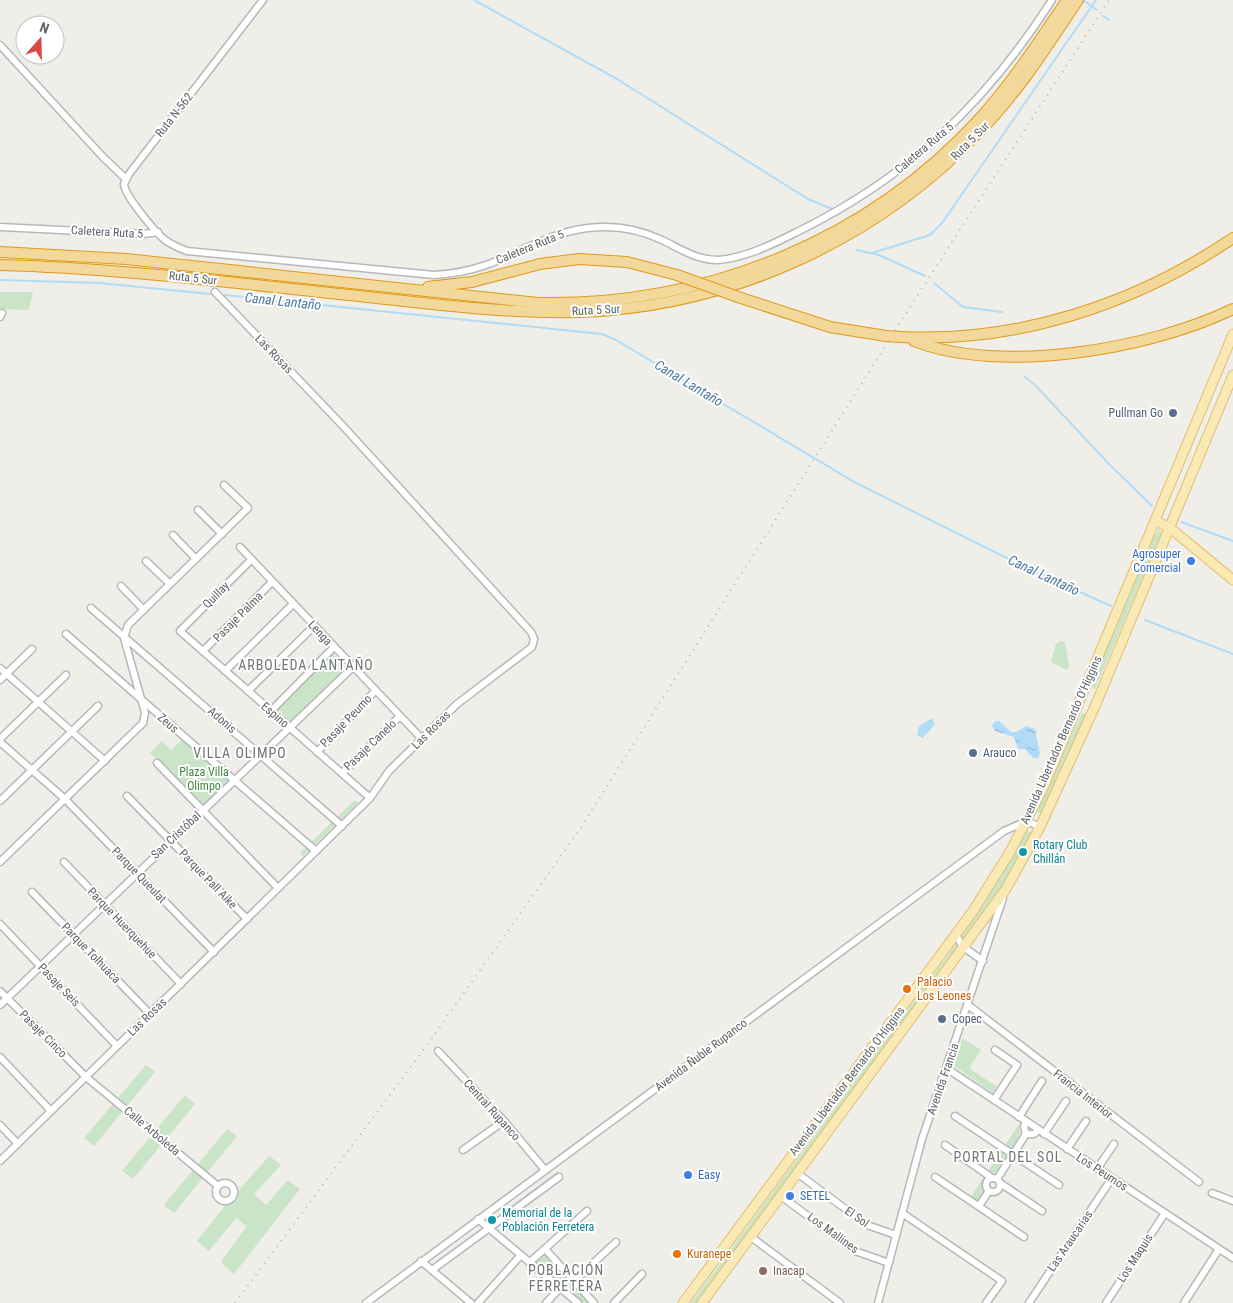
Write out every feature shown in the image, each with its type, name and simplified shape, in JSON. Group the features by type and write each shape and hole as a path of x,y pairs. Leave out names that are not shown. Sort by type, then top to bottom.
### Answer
{"highway":[{"name":"Ruta 5 Sur","path":"0,252 133,260 538,303 604,301 644,296 705,284 784,257 837,231 874,209 938,159 976,122 1010,83 1067,0"},
{"name":"Ruta 5 Sur","path":"0,265 131,272 445,306 528,312 607,310 687,298 743,282 800,260 858,230 907,197 952,160 998,112 1030,72 1078,0"},
{"path":"402,289 472,282 540,264 579,259 627,262 677,275 830,327 886,336 947,337 996,332 1074,315 1117,300 1162,280 1233,238"},
{"path":"903,337 934,347 977,354 1014,356 1072,353 1155,339 1193,327 1233,309"}],"main road":[{"name":"Avenida Libertador Bernardo O'Higgins","path":"683,1303 987,891 1026,821 1081,697 1233,334"},
{"name":"Avenida Libertador Bernardo O'Higgins","path":"702,1303 1006,889 1040,827 1096,704 1233,375"},
{"path":"1154,521 1169,527 1233,580"},
{"path":"1081,697 1096,704"},
{"path":"853,1074 860,1078 863,1084"}],"street":[{"name":"Ruta N-562","path":"126,179 263,0"},
{"name":"Caletera Ruta 5","path":"0,227 143,234 158,232 170,244 187,250 426,275 474,269 554,236 598,227 639,232 703,259 734,257 779,240 826,217 866,193 918,156 953,125 988,87 1031,32 1052,0"},
{"path":"0,44 102,156 126,179 124,187 128,196 158,232"},
{"name":"Las Rosas","path":"0,1161 370,798 381,781 457,704 532,647 534,639 531,632 342,425 215,292"},
{"path":"0,862 143,723 145,714 142,700 124,635 128,625 248,508 224,485"},
{"path":"198,510 222,534"},
{"path":"173,536 196,559"},
{"name":"Lenga","path":"240,547 422,740"},
{"name":"Quillay","path":"180,631 251,560"},
{"path":"146,561 170,584"},
{"name":"Pasaje Palma","path":"203,651 272,582"},
{"path":"121,586 144,610"},
{"path":"225,670 293,604"},
{"name":"Adonis","path":"91,608 262,754 342,826"},
{"path":"248,691 314,626"},
{"name":"Espino","path":"180,631 370,798"},
{"name":"Zeus","path":"66,634 316,851"},
{"path":"271,711 334,647"},
{"path":"0,680 32,649"},
{"name":"San Cristóbal","path":"0,1005 136,873 291,729 353,667"},
{"path":"0,668 105,760"},
{"path":"0,740 66,675"},
{"name":"Pasaje Peumo","path":"317,752 376,691"},
{"path":"0,801 98,706"},
{"name":"Pasaje Canelo","path":"342,773 399,717"},
{"name":"Parque Queulat","path":"0,740 65,799 214,952"},
{"path":"157,763 278,888"},
{"name":"Parque Pall Aike","path":"127,796 246,919"},
{"path":"1026,821 1040,827"},
{"name":"Avenida Ñuble Rupanco","path":"366,1303 1004,831 1026,821"},
{"name":"Parque Huerquehue","path":"64,862 181,984"},
{"name":"Avenida Francia","path":"878,1303 922,1139 1006,889"},
{"name":"Parque Tolhuaca","path":"32,892 150,1014"},
{"name":"Pasaje Seis","path":"0,924 117,1046"},
{"path":"956,934 964,948 983,961"},
{"name":"Pasaje Cinco","path":"0,992 86,1077"},
{"name":"Francia Interior","path":"968,1005 1199,1182"},
{"name":"Central Rupanco","path":"438,1050 504,1121 545,1170"},
{"path":"994,1100 1017,1065 995,1050"},
{"path":"0,1057 51,1111"},
{"name":"Los Peumos","path":"946,1068 1233,1258"},
{"name":"Calle Arboleda","path":"86,1077 218,1186"},
{"path":"1019,1116 1042,1081"},
{"path":"1026,1134 1041,1132 1066,1101"},
{"path":"955,1116 1059,1185"},
{"path":"463,1150 504,1121"},
{"path":"1026,1121 1024,1128 1026,1134"},
{"path":"1067,1149 1086,1121"},
{"path":"0,1125 18,1144"},
{"path":"989,1191 997,1191 997,1180 1026,1134"},
{"path":"1097,1169 1114,1144"},
{"path":"945,1145 1042,1211"},
{"name":"El Sol","path":"798,1173 867,1225 896,1235"},
{"path":"432,1270 559,1176"},
{"path":"935,1178 1024,1237"},
{"name":"Las Araucarias","path":"1029,1303 1112,1178"},
{"path":"989,1191 986,1183 997,1180"},
{"path":"979,1206 989,1191"},
{"path":"1212,1192 1233,1202"},
{"name":"Los Mallines","path":"781,1196 855,1251 889,1263"},
{"path":"530,1262 587,1211"},
{"path":"902,1213 1002,1281 986,1303"},
{"name":"Los Maquis","path":"1106,1303 1165,1213"},
{"path":"478,1219 578,1303"},
{"path":"751,1237 840,1303"},
{"path":"574,1280 616,1242"},
{"path":"545,1248 594,1303"},
{"path":"1184,1303 1219,1249"},
{"path":"478,1303 521,1255"},
{"path":"421,1261 471,1303"},
{"path":"614,1303 642,1274"},
{"path":"546,1303 560,1288"}],"green space":[{"path":"0,292 33,292 29,310 0,309"},
{"path":"1159,530 1162,532 1095,689 1092,688 1092,684 1155,535"},
{"path":"1060,641 1065,642 1068,669 1051,662 1056,644"},
{"path":"332,653 347,669 291,726 275,712"},
{"path":"1082,713 1085,713 1086,716 1042,814 1038,813 1037,810"},
{"name":"Plaza Villa Olimpo","path":"184,738 232,779 204,805 150,753 162,741 171,750"},
{"path":"355,800 358,803 303,856 300,853"},
{"path":"1027,831 1034,833 1002,887 699,1303 691,1303 959,940 997,884"},
{"path":"962,1038 981,1050 969,1068 997,1087 993,1093 954,1066"},
{"path":"146,1065 155,1072 94,1146 84,1138"},
{"path":"185,1095 195,1104 133,1179 122,1171"},
{"path":"1019,1124 1020,1134 996,1172 991,1173 983,1183 985,1193 978,1203 970,1198"},
{"path":"227,1129 237,1136 174,1213 164,1205"},
{"path":"269,1156 281,1165 254,1194 266,1205 288,1180 300,1189 234,1274 221,1262 247,1226 236,1218 209,1251 197,1241 226,1204 237,1197 240,1189"},
{"path":"558,1171 561,1175 495,1224 491,1221"},
{"path":"546,1252 592,1303 583,1303 536,1262"}],"water":[{"path":"932,718 935,724 923,738 917,735 919,726"},
{"path":"999,721 1011,732 1016,732 1026,726 1035,729 1040,754 1038,758 1033,758 1025,749 1018,749 1014,737 995,731 992,726 994,722"}],"waterway":[{"path":"474,0 617,79 808,199 832,209"},
{"path":"872,253 930,235 942,223 1096,0"},
{"path":"1084,1 1097,10"},
{"path":"1103,16 1109,20"},
{"path":"857,250 879,255 925,276"},
{"name":"Canal Lantaño","path":"0,280 99,283 210,294"},
{"path":"934,283 963,307 1002,312"},
{"name":"Canal Lantaño","path":"225,295 602,334 616,340 856,483 1031,570 1111,606"},
{"path":"1025,377 1035,385 1107,462 1152,506"},
{"path":"1181,522 1233,541"},
{"name":"Canal Lantaño","path":"1145,620 1233,654"}],"railway":[{"path":"235,1303 430,1041 580,829 919,293 1109,0"}],"place":[{"name":"Pullman Go","path":"1173,413"},
{"name":"Agrosuper Comercial","path":"1191,561"},
{"name":"Arauco","path":"973,753"},
{"name":"Rotary Club Chillán","path":"1023,852"},
{"name":"Palacio Los Leones","path":"907,989"},
{"name":"Copec","path":"942,1019"},
{"name":"Easy","path":"688,1175"},
{"name":"SETEL","path":"790,1196"},
{"name":"Memorial de la Población Ferretera","path":"492,1220"},
{"name":"Kuranepe","path":"677,1254"},
{"name":"Inacap","path":"763,1271"}],"district":[{"name":"ARBOLEDA LANTAÑO","path":"306,665"},
{"name":"VILLA OLIMPO","path":"240,753"},
{"name":"PORTAL DEL SOL","path":"1008,1157"},
{"name":"POBLACIÓN FERRETERA","path":"566,1278"}]}
